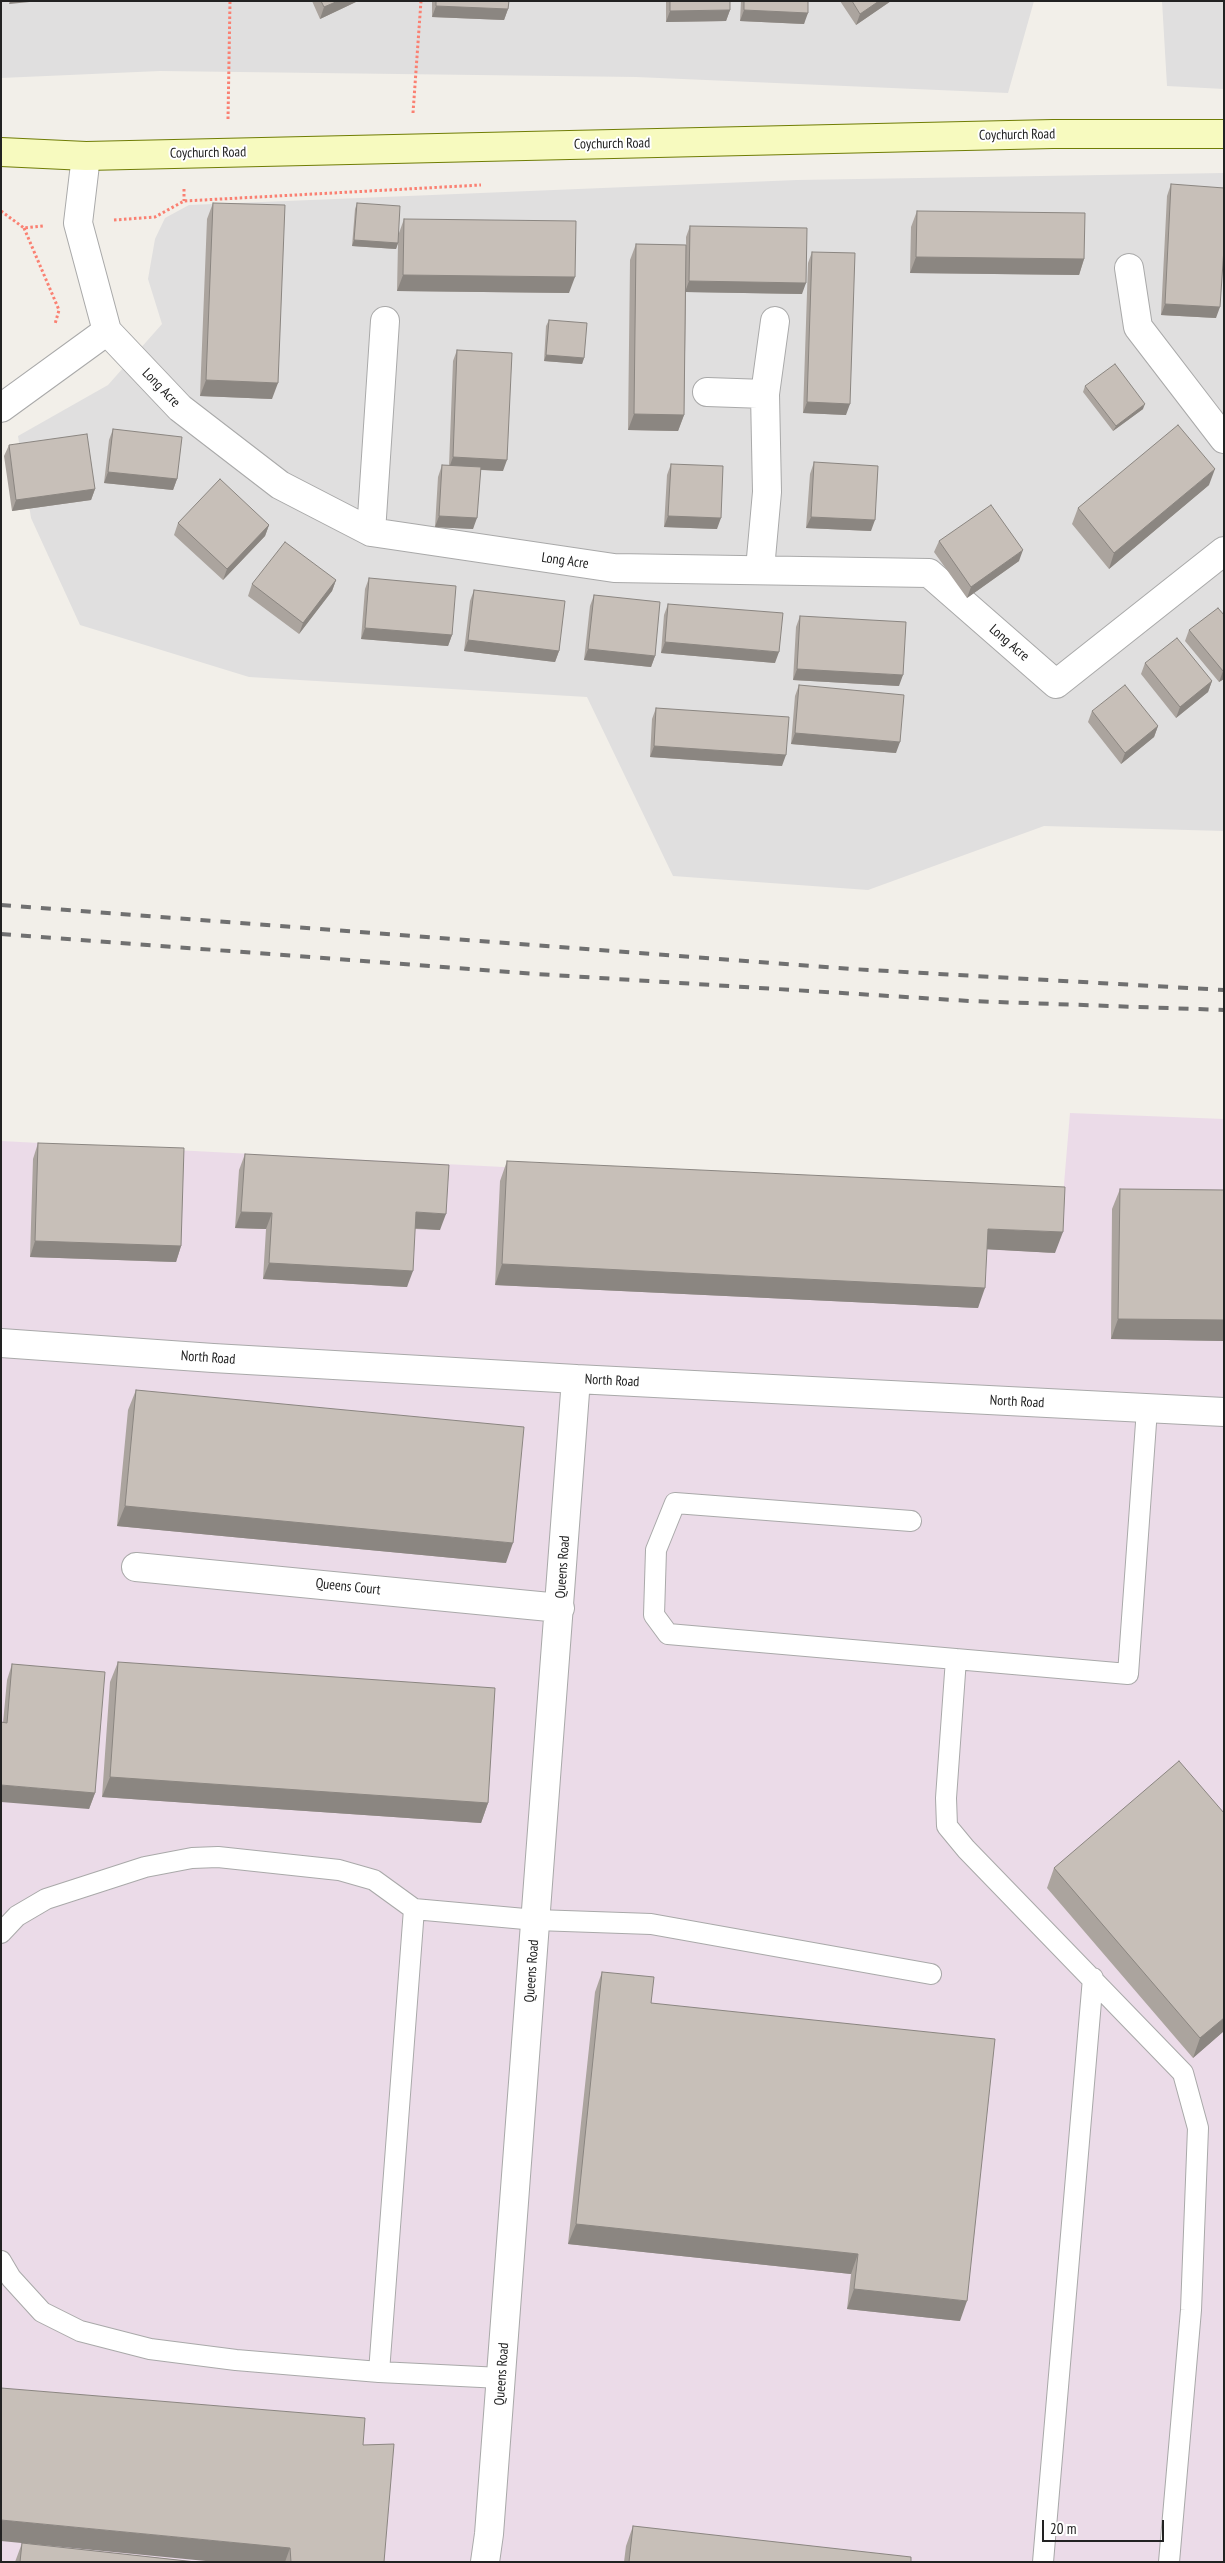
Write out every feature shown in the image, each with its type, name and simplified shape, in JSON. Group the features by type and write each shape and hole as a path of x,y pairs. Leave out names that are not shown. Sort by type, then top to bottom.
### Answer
{"main road":[{"name":"Coychurch Road","path":"1,152 86,156 1043,134 1224,134"}],"street":[{"name":"Long Acre","path":"86,156 78,223 107,331 180,408 280,485 371,532 614,568 929,573 1056,684 1224,552"},
{"path":"1129,268 1138,326 1224,439"},
{"path":"371,532 385,321"},
{"path":"760,569 767,492 765,394 775,321"},
{"path":"1,408 107,331"},
{"path":"707,392 765,394"},
{"name":"North Road","path":"1,1343 213,1358 576,1379 1224,1412"},
{"name":"Queens Road","path":"485,2562 489,2534 501,2378 576,1379"},
{"name":"Queens Court","path":"136,1567 560,1608"}],"lane":[{"path":"911,1522 675,1503 656,1550 654,1615 668,1634 1128,1674 1147,1408"},
{"path":"956,1659 946,1798 947,1826 966,1849 1183,2073 1198,2128 1190,2310 1168,2562"},
{"path":"1,1933 17,1916 46,1900 145,1867 192,1858 218,1857 339,1870 374,1880 414,1908 536,1920 651,1924 931,1974"},
{"path":"379,2372 414,1908"},
{"path":"1043,2562 1093,1978"},
{"path":"1,2261 11,2278 42,2312 80,2331 150,2349 236,2360 379,2372 501,2378"}],"path":[{"path":"219,120 228,120 230,1"},
{"path":"412,122 421,1"},
{"path":"183,154 184,201"},
{"path":"24,228 155,217 184,201 488,185"},
{"path":"1,211 24,228 59,310 54,328 71,357"}],"shaded area":[{"path":"1,1 1034,1 1008,93 636,77 160,71 1,78"},
{"path":"1162,1 1224,1 1224,89 1167,86"},
{"path":"1224,173 1224,831 1044,826 868,890 673,876 587,697 249,677 80,625 31,518 18,436 108,385 162,324 148,279 155,239 165,218 189,205 797,180"},
{"path":"1070,1113 1224,1119 1224,2562 1,2562 1,1141 1063,1196"}],"building":[{"path":"321,1 338,1 324,7"},
{"path":"436,1 509,1 508,9 436,6"},
{"path":"670,1 730,1 730,10 670,11"},
{"path":"744,1 808,1 808,13 744,10"},
{"path":"852,1 879,1 860,14"},
{"path":"1171,184 1224,188 1224,248 1220,307 1165,304"},
{"path":"213,203 285,205 278,383 206,380"},
{"path":"357,203 400,206 398,243 354,240"},
{"path":"917,211 1085,213 1084,259 916,257"},
{"path":"404,219 576,221 575,277 403,275"},
{"path":"690,226 807,228 806,283 689,281"},
{"path":"636,244 686,245 684,415 634,414"},
{"path":"812,252 855,253 850,404 807,402"},
{"path":"549,320 587,323 584,358 546,355"},
{"path":"457,350 512,353 507,460 453,457"},
{"path":"1115,364 1145,404 1116,426 1085,386"},
{"path":"1178,425 1215,469 1114,553 1078,508"},
{"path":"113,429 182,437 177,479 108,472"},
{"path":"87,434 95,489 16,500 9,445"},
{"path":"814,462 878,466 875,520 811,517"},
{"path":"671,464 723,466 721,518 668,516"},
{"path":"442,465 481,467 477,518 439,516"},
{"path":"220,479 269,525 227,569 178,523"},
{"path":"991,505 1023,550 971,587 939,541"},
{"path":"285,542 336,580 303,623 252,584"},
{"path":"369,578 456,586 452,635 365,628"},
{"path":"474,590 565,601 559,651 468,640"},
{"path":"594,595 660,602 655,656 588,649"},
{"path":"668,604 783,613 779,652 665,642"},
{"path":"1218,608 1224,615 1224,671 1189,630"},
{"path":"800,616 906,622 903,675 797,669"},
{"path":"1177,638 1212,681 1180,707 1145,663"},
{"path":"799,685 904,695 900,742 795,733"},
{"path":"1125,685 1158,726 1125,753 1092,711"},
{"path":"656,708 789,717 786,755 654,746"},
{"path":"38,1143 184,1148 181,1246 35,1241"},
{"path":"245,1154 449,1165 446,1214 416,1212 413,1271 269,1263 272,1213 241,1212"},
{"path":"507,1161 1065,1187 1063,1232 988,1229 985,1288 502,1264"},
{"path":"1120,1189 1224,1190 1224,1320 1118,1319"},
{"path":"136,1390 524,1427 513,1543 125,1506"},
{"path":"118,1662 495,1688 488,1803 110,1777"},
{"path":"12,1664 105,1672 95,1793 1,1785 1,1722 7,1723"},
{"path":"1179,1761 1224,1813 1224,2018 1200,2038 1054,1868"},
{"path":"602,1972 654,1977 651,2003 995,2039 967,2301 854,2289 858,2254 576,2224"},
{"path":"1,2388 365,2418 363,2445 394,2444 384,2562 291,2562 290,2548 1,2520"},
{"path":"633,2526 911,2557 911,2562 629,2562"},
{"path":"22,2543 196,2562 20,2562"}],"railway":[{"path":"1,905 852,969 1224,990"},
{"path":"1,934 537,974 969,1001 1224,1010"}]}
